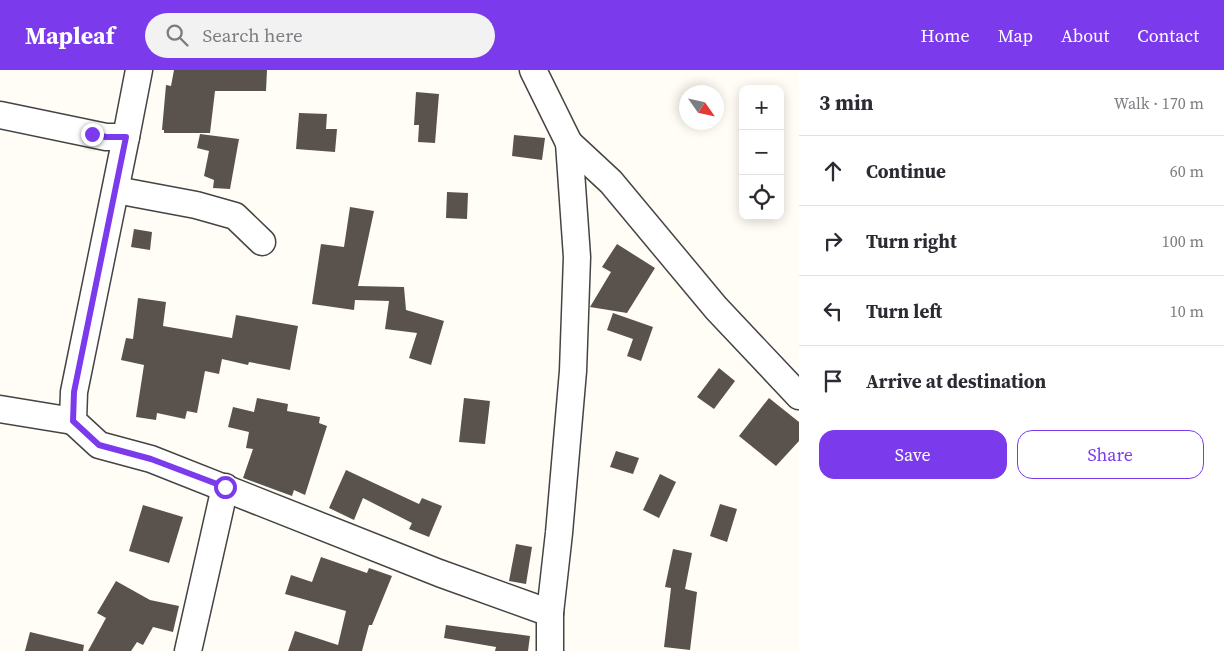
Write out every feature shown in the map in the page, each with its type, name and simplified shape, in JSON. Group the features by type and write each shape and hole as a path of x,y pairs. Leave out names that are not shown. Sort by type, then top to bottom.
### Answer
{"street":[{"path":"73,421 74,392 139,70"},
{"path":"533,70 569,143 611,182 716,308 799,396"},
{"path":"0,115 106,137 126,137"},
{"path":"550,651 550,613 573,371 577,257 569,143"},
{"path":"116,190 196,205 235,216 262,242"},
{"path":"0,409 73,421 99,445 151,459 439,574 550,613"},
{"path":"188,651 225,487"}],"building":[{"path":"174,70 267,70 266,91 215,91 210,133 164,133 164,130 162,130 166,85 171,86"},
{"path":"416,92 439,94 435,143 418,142 419,125 414,125"},
{"path":"299,113 327,114 326,129 337,129 335,152 296,149"},
{"path":"200,134 239,139 230,189 213,188 214,180 204,176 209,151 197,148"},
{"path":"514,135 545,138 542,160 512,156"},
{"path":"447,192 468,193 467,219 446,218"},
{"path":"350,207 374,211 358,286 404,287 406,310 444,321 431,365 409,358 417,333 385,329 389,301 355,300 354,310 312,304 321,244 344,247"},
{"path":"134,229 152,232 150,250 131,247"},
{"path":"617,244 655,268 627,313 590,307 611,272 602,267"},
{"path":"138,298 166,302 163,326 232,338 236,315 298,326 290,370 249,362 248,365 222,359 219,374 205,371 197,413 187,411 185,419 157,413 156,420 136,417 144,365 121,360 126,338 133,339"},
{"path":"613,313 653,327 641,361 627,356 633,339 607,330"},
{"path":"719,368 735,381 714,409 697,397"},
{"path":"257,398 288,404 287,411 320,417 319,423 327,426 305,495 294,490 292,496 243,478 253,449 246,448 249,432 228,427 233,407 254,412"},
{"path":"464,398 490,401 485,444 459,442"},
{"path":"769,398 799,422 799,441 776,466 739,436"},
{"path":"616,451 639,458 633,474 610,467"},
{"path":"346,470 419,504 422,498 442,506 429,537 409,529 412,523 363,498 354,520 329,508"},
{"path":"660,474 676,482 659,518 643,510"},
{"path":"720,504 737,509 727,542 710,536"},
{"path":"143,505 183,517 169,563 129,551"},
{"path":"516,544 532,547 526,584 509,581"},
{"path":"673,549 692,553 685,589 697,592 690,650 664,647 671,588 665,587"},
{"path":"321,557 367,573 369,568 392,576 372,625 369,625 362,651 288,651 295,631 338,645 346,611 285,594 291,575 312,582"},
{"path":"116,581 150,600 179,606 173,632 153,627 143,645 137,642 131,651 88,651 106,618 97,613"},
{"path":"446,625 530,636 528,651 495,651 496,647 444,638"},
{"path":"30,632 84,645 83,651 25,651"}],"route":[{"path":"92,134 106,137 126,137 74,392 73,421 99,445 151,459 225,487"}]}
